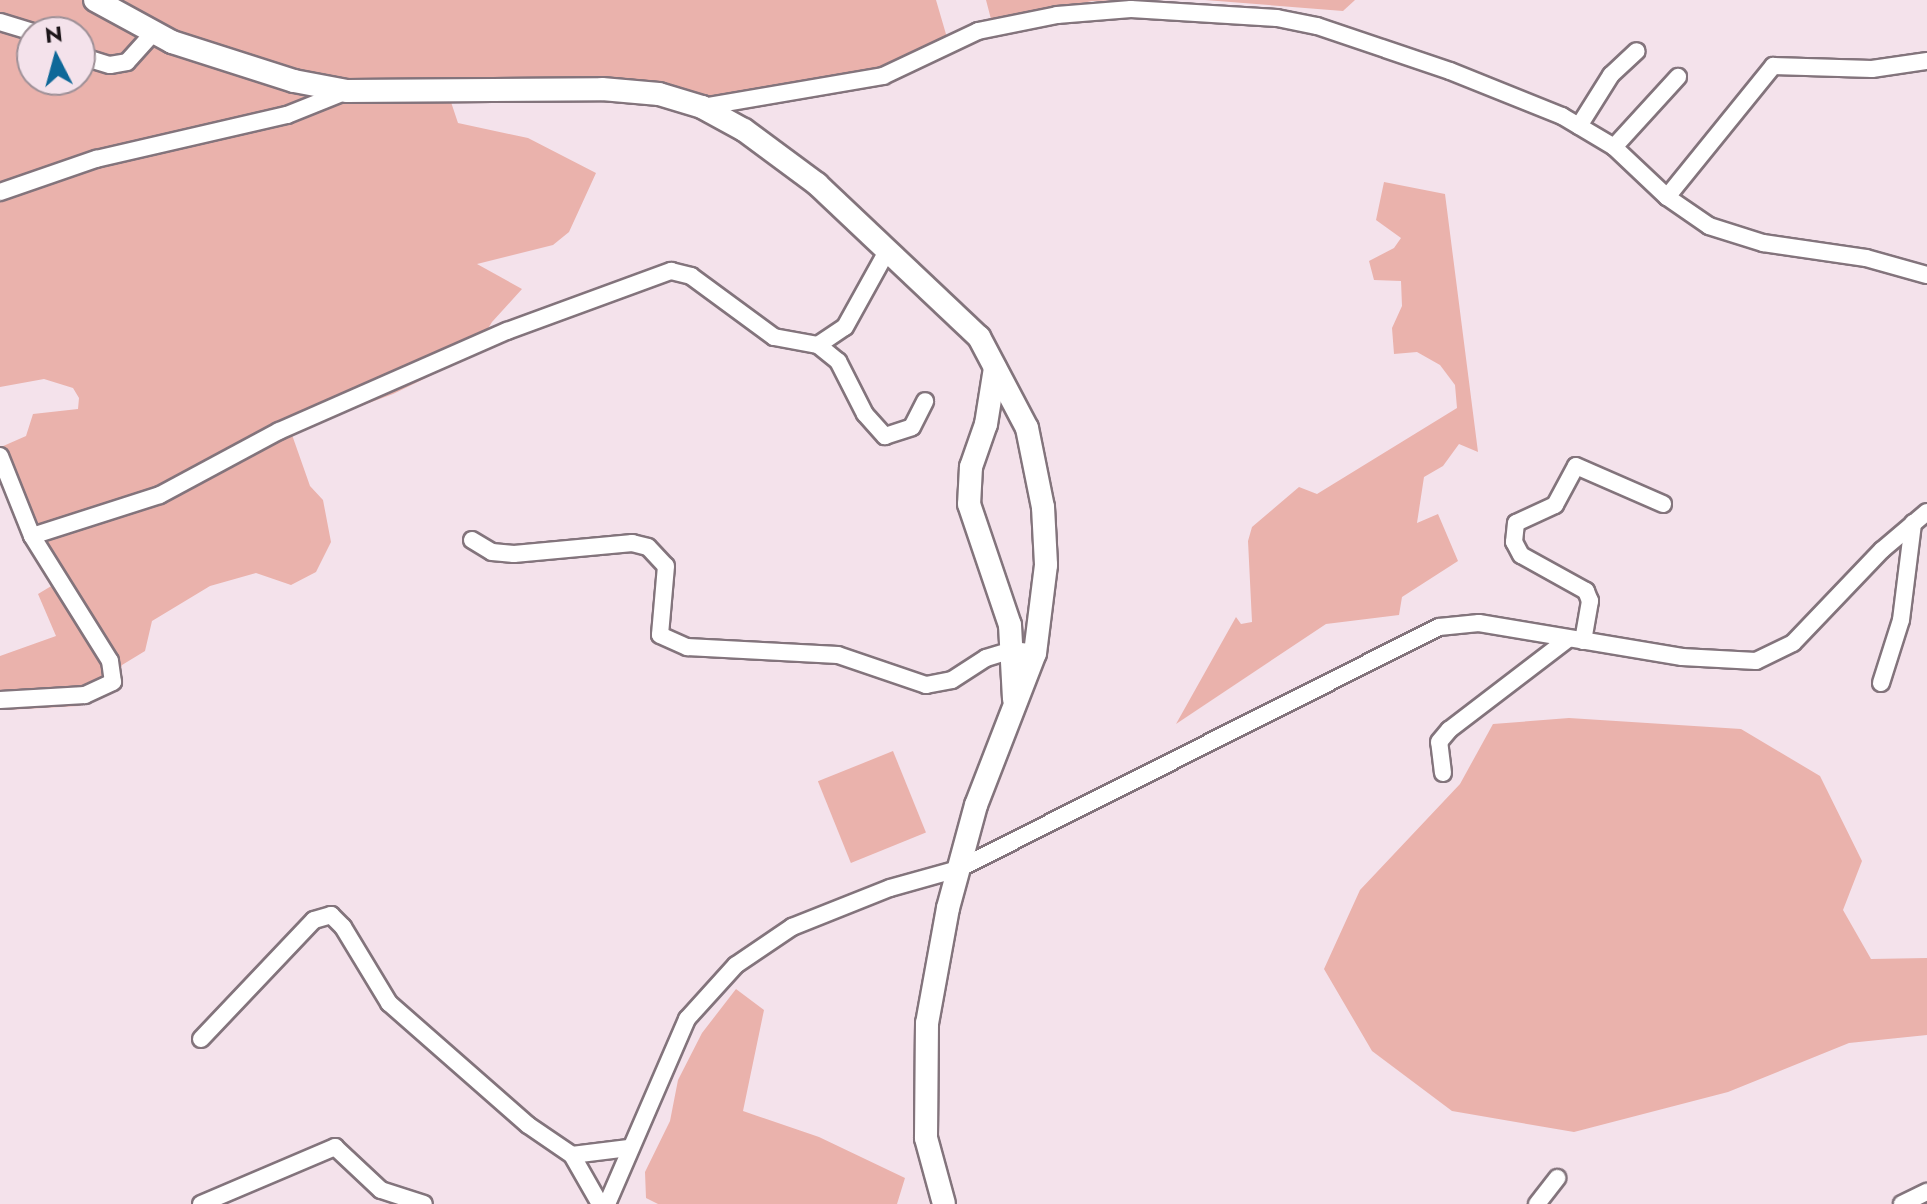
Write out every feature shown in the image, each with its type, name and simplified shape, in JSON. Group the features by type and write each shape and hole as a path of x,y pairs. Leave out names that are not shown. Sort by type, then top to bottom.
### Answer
{"main road":[{"path":"95,0 153,33 238,65 347,91 602,89 659,94 702,107 744,130 817,184 886,253 966,320 1011,391 1035,457 1046,541 1042,626 1035,653 1014,699 958,869 926,1043 926,1138 944,1204"},
{"path":"995,368 986,424 971,467 969,504 1010,625 1014,699"},
{"path":"1010,625 1042,626"}],"street":[{"path":"702,107 883,76 984,29 1131,9 1251,15 1317,26 1488,85 1579,126 1614,147 1667,197 1709,226 1737,235 1866,258 1927,275"},
{"path":"96,61 110,65 127,62 153,33"},
{"path":"1579,126 1611,75 1637,51"},
{"path":"1667,197 1773,66 1872,69 1927,61"},
{"path":"1614,147 1678,77"},
{"path":"0,192 96,159 287,115 347,91"},
{"path":"818,345 853,316 886,253"},
{"path":"32,536 160,495 279,431 507,331 671,271 691,276 774,337 818,345 838,361 869,421 885,436 912,427 925,401"},
{"path":"0,456 32,536 110,661 113,682 85,695 0,700"},
{"path":"1443,773 1439,742 1449,730 1575,640 1590,601 1586,591 1521,555 1514,542 1516,523 1555,505 1576,466 1663,504"},
{"path":"606,1204 687,1019 736,965 761,944 847,903 958,869 1439,627 1479,623 1575,640 1756,661 1793,643 1927,512"},
{"path":"1881,683 1901,620 1913,523"},
{"path":"472,540 492,552 514,554 632,543 648,547 666,566 660,635 687,647 838,655 926,685 952,680 986,658 1012,650 1035,653"},
{"path":"201,1039 314,920 331,915 398,1013 528,1125 572,1155 606,1204"},
{"path":"201,1204 335,1147 381,1190 424,1204"},
{"path":"572,1155 629,1148"},
{"path":"1537,1204 1557,1178"},
{"path":"1902,1204 1927,1192"}],"shaded area":[{"path":"0,0 936,0 948,41 846,84 712,102 448,93 458,123 528,138 596,173 569,232 553,245 477,264 522,289 492,322 471,356 393,394 291,432 310,486 323,500 331,542 316,572 291,585 256,573 210,586 152,621 145,651 122,665 114,687 103,696 79,706 6,710 0,709 0,656 56,636 38,594 63,579 1,447 26,436 33,414 78,409 79,398 73,388 44,379 0,387"},
{"path":"986,0 1136,0 1092,1 992,23"},
{"path":"1205,0 1355,0 1343,11"},
{"path":"1384,182 1445,194 1478,452 1459,444 1443,466 1424,477 1417,523 1438,514 1458,561 1402,597 1399,615 1326,624 1176,724 1236,617 1241,624 1252,622 1248,541 1252,527 1299,487 1317,494 1457,408 1455,385 1440,365 1417,352 1394,354 1392,328 1402,306 1401,281 1374,280 1369,261 1394,248 1401,238 1376,220"},
{"path":"1569,718 1741,729 1820,776 1862,861 1843,910 1871,959 1927,958 1927,1035 1849,1043 1728,1092 1574,1132 1452,1111 1372,1051 1324,969 1360,890 1460,784 1493,724"},
{"path":"893,751 926,833 851,863 818,781"},
{"path":"736,989 764,1010 743,1111 819,1137 905,1178 897,1204 658,1204 646,1198 645,1172 670,1121 678,1080 702,1033"}]}
